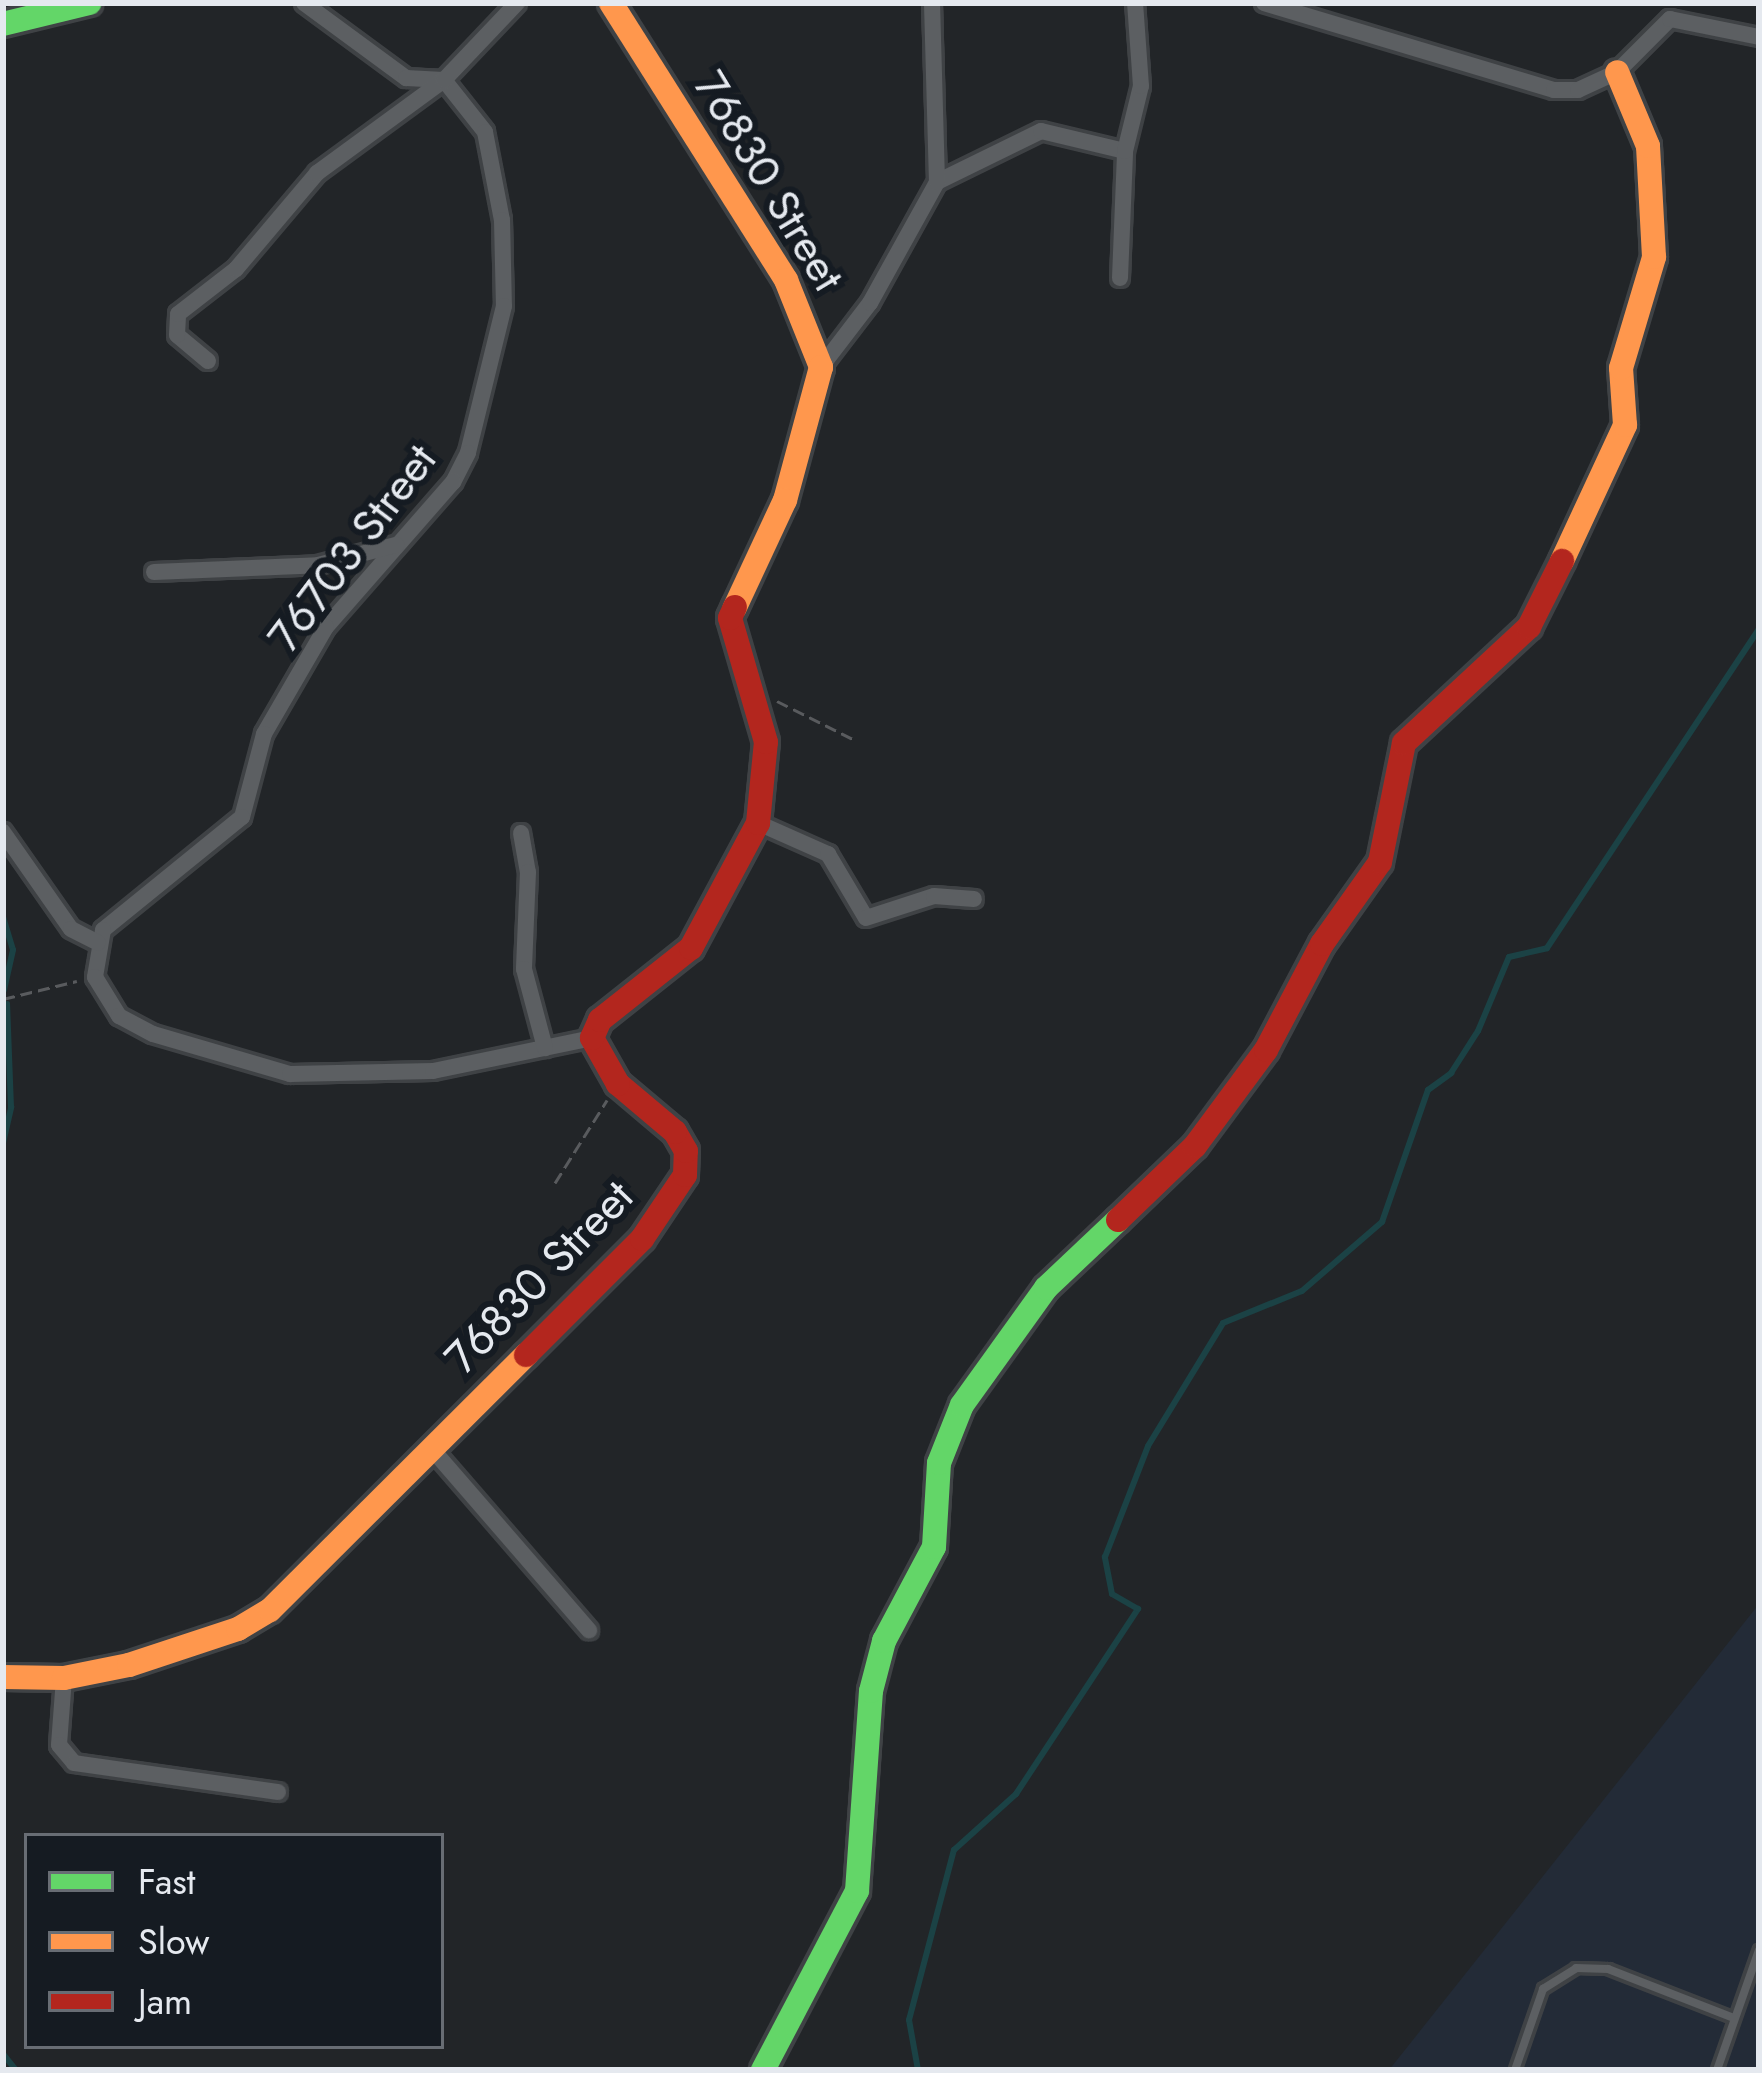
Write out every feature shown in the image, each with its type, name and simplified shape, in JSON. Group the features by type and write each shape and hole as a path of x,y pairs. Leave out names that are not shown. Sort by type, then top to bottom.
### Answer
{"street":[{"path":"3,24 89,3"},
{"path":"304,3 406,78 445,80"},
{"path":"208,361 176,335 178,314 236,269 352,140 445,80 517,3"},
{"name":"76830 Street","path":"3,1677 64,1678 206,1641 254,1619 293,1591 340,1534 406,1475 641,1239 677,1192 687,1163 682,1143 618,1084 592,1038 600,1020 691,948 758,823 766,742 732,638 734,598 785,500 821,367 786,280 611,3"},
{"path":"821,367 870,303 937,182 932,3"},
{"path":"1120,278 1125,151 1142,86 1135,3"},
{"path":"1264,3 1555,90 1578,90 1617,72 1670,19 1759,37"},
{"path":"763,2070 857,1892 871,1690 884,1641 934,1546 939,1462 962,1405 1033,1304 1182,1160 1266,1050 1322,944 1380,862 1404,743 1529,627 1613,458 1624,425 1621,368 1654,257 1648,146 1617,72"},
{"name":"76703 Street","path":"101,936 242,817 278,709 326,627 398,545 468,453 504,306 502,220 485,132 445,80"},
{"path":"937,182 1041,131 1125,151"},
{"path":"154,572 282,569 398,545"},
{"path":"758,823 828,854 866,918 934,896 974,899"},
{"path":"3,832 71,929 101,936 95,977 119,1016 153,1034 290,1074 433,1070 592,1038"},
{"path":"521,833 528,872 524,969 544,1048"},
{"path":"432,1449 589,1630"},
{"path":"64,1678 59,1745 74,1763 278,1792"}],"lane":[{"path":"1717,2070 1759,1950"},
{"path":"1515,2070 1543,1989 1576,1968 1608,1969 1734,2018"}],"path":[{"path":"749,687 853,739"},
{"path":"3,999 95,977"},
{"path":"555,1183 618,1084"}],"shaded area":[{"path":"1759,1604 1759,2070 1389,2070"}],"waterway":[{"path":"918,2070 909,2020 954,1850 1016,1794 1138,1609 1112,1594 1105,1557 1148,1446 1223,1323 1302,1291 1382,1222 1428,1090 1451,1073 1478,1031 1509,957 1547,948 1759,629"},
{"path":"3,917 13,950 4,990"},
{"path":"3,1143 11,1107 7,1004"},
{"path":"3,2054 16,2070"}],"traffic: fast":[{"path":"3,24 89,3"},
{"path":"763,2070 857,1891 871,1691 884,1641 934,1547 939,1463 962,1405 1046,1288 1118,1220"}],"traffic: slow":[{"path":"611,3 786,280 821,367 785,500 735,607"},
{"path":"1562,561 1625,425 1621,368 1654,257 1648,146 1617,72"},
{"path":"3,1677 64,1678 129,1665 238,1629 270,1610 526,1355"}],"traffic: jam":[{"path":"1118,1220 1195,1146 1266,1050 1322,944 1380,862 1404,743 1529,627 1562,561"},
{"path":"526,1355 642,1239 685,1175 686,1151 675,1132 618,1084 592,1038 600,1020 691,948 758,823 766,742 730,618 735,607"}]}
